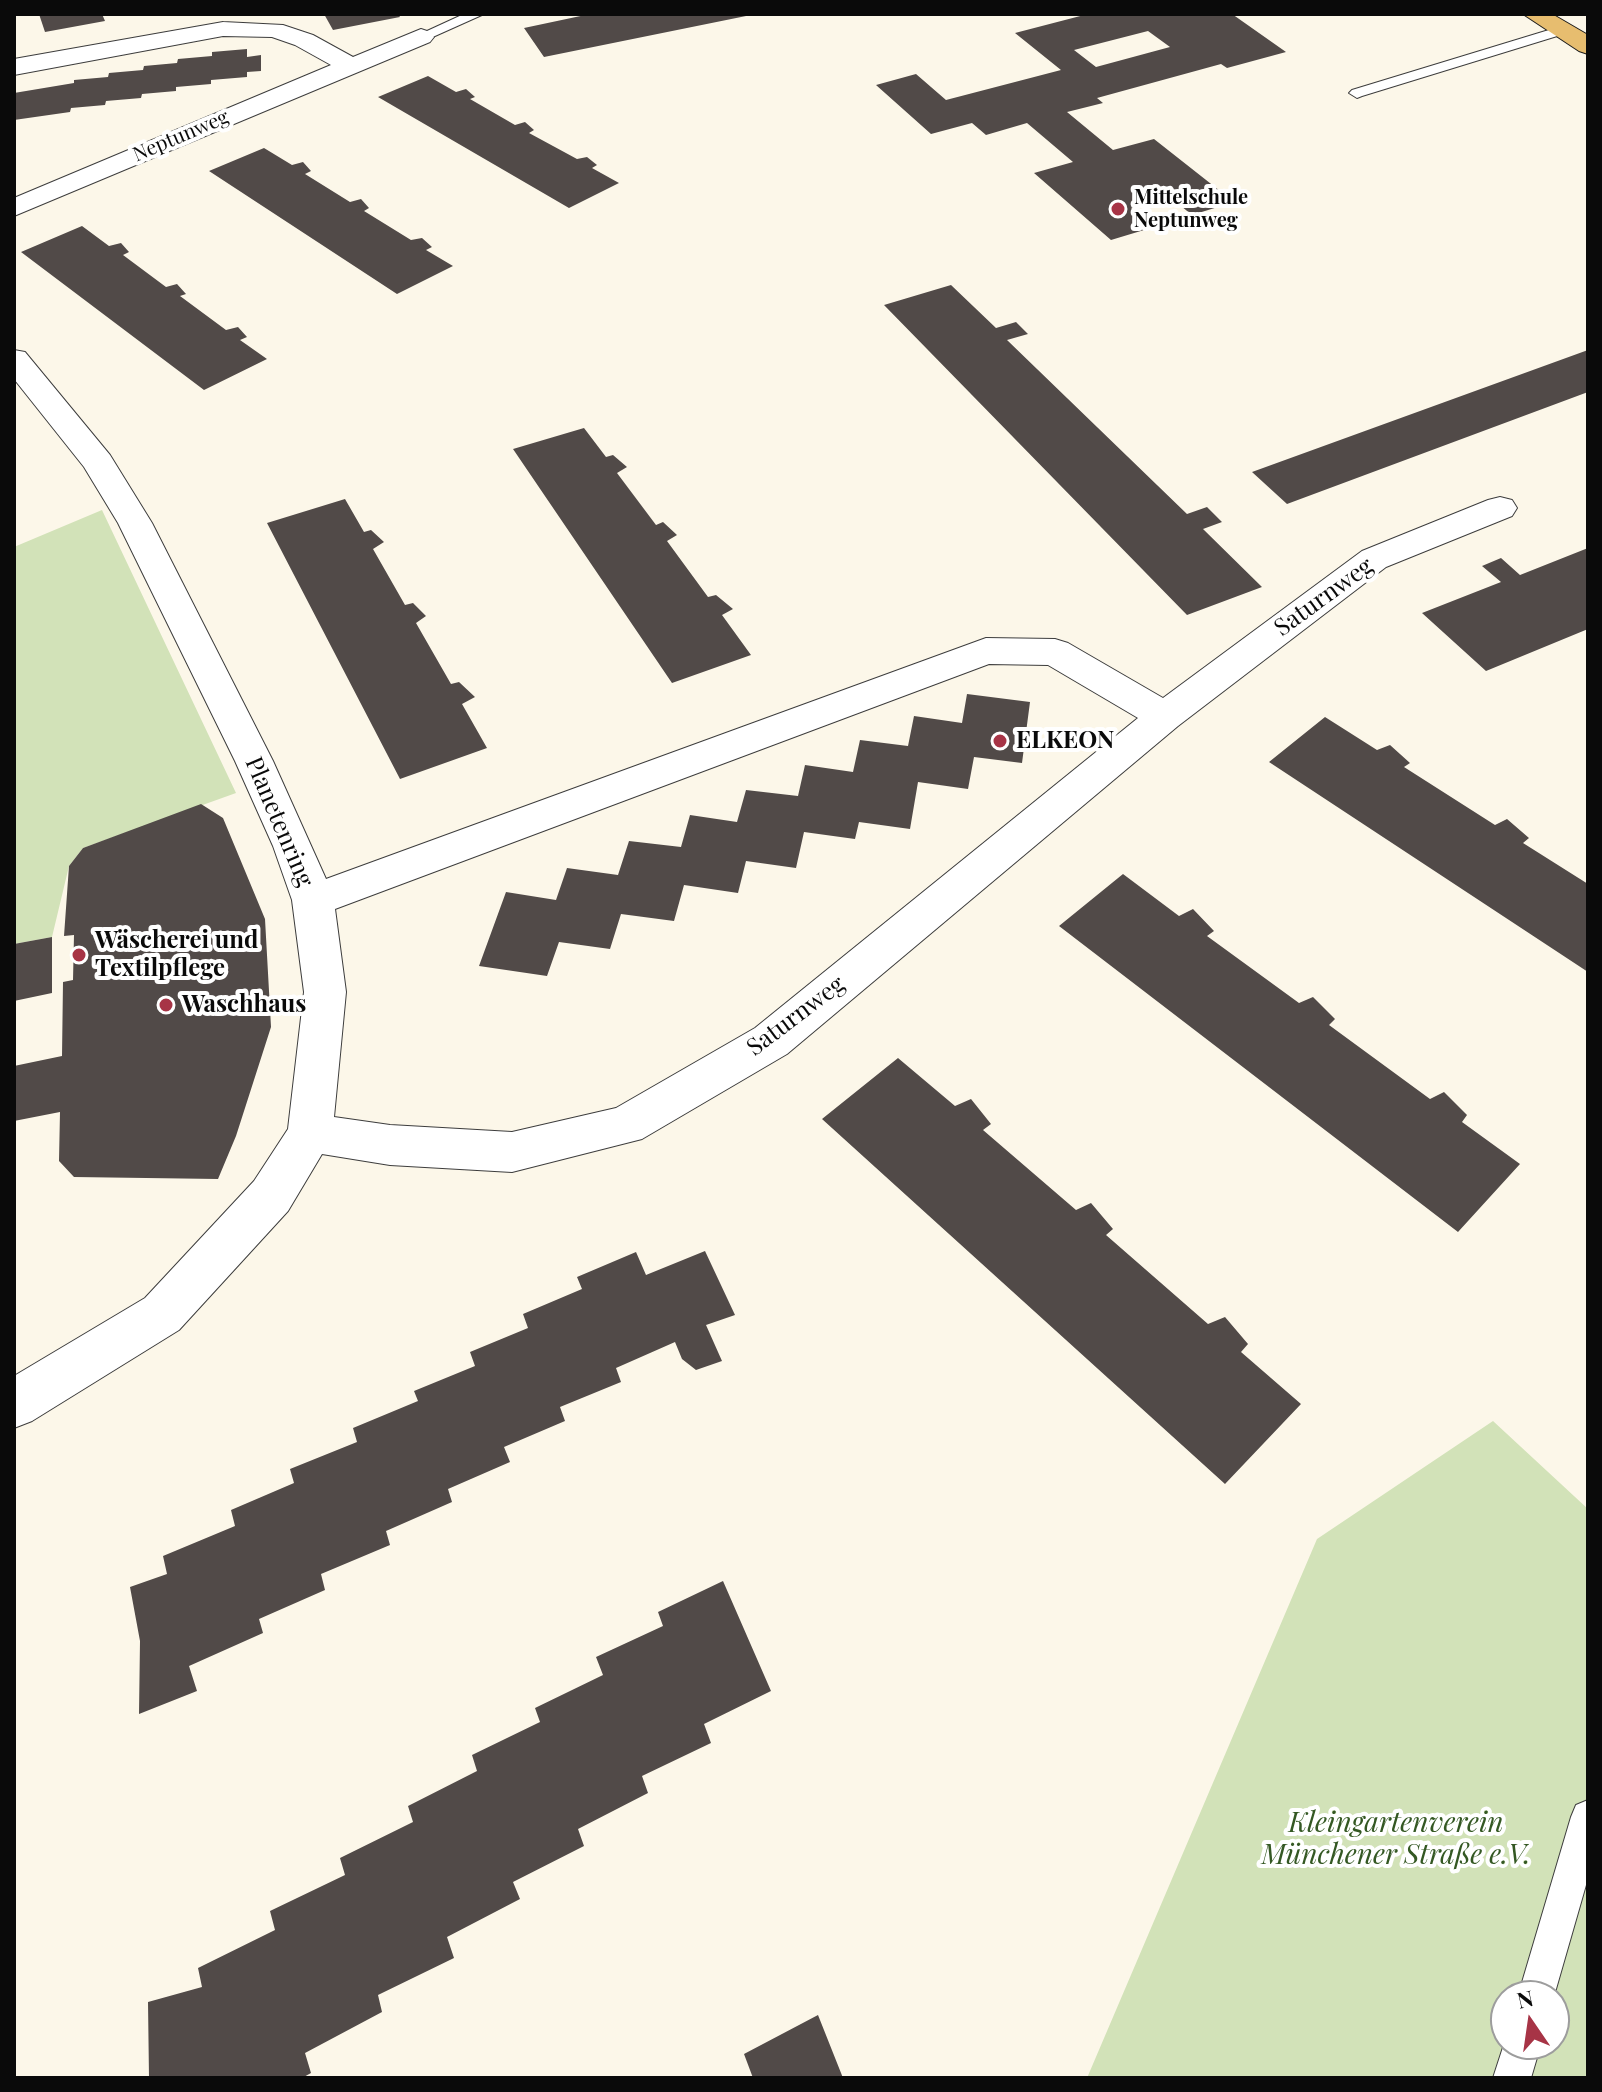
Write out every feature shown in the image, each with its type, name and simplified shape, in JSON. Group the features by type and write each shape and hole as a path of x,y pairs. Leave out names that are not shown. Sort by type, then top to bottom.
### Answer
{"main road":[{"path":"1535,14 1588,46"}],"street":[{"path":"14,67 223,29 274,30 304,40 349,65"},
{"name":"Neptunweg","path":"14,208 421,37"},
{"name":"Planetenring","path":"14,359 98,462 135,523 254,761 293,846 313,900 325,992 310,1133 271,1196 162,1314 14,1404"},
{"name":"Saturnweg","path":"310,1133 390,1145 512,1152 626,1125 771,1041 1165,716 1374,559 1500,508"},
{"path":"313,900 986,651 1055,652 1165,716"}],"lane":[{"name":"Neptunweg","path":"421,37 477,14"},
{"path":"1357,93 1562,30"},
{"path":"1541,1980 1588,1817"}],"green space":[{"path":"102,510 236,793 83,848 69,866 52,937 14,944 14,547"},
{"name":"Kleingartenverein Münchener Straße e.V.","path":"1493,1421 1588,1509 1588,2078 1087,2078 1317,1539"}],"building":[{"path":"39,14 102,14 105,21 45,32"},
{"path":"324,14 398,14 400,17 333,30"},
{"path":"590,14 751,15 544,57 524,28"},
{"path":"1088,14 1232,14 1286,52 1227,68 1221,64 1097,98 1103,103 1067,112 1113,150 1154,139 1234,202 1192,215 1170,197 1131,208 1154,227 1111,240 1034,173 1073,162 1027,123 986,135 972,123 931,134 876,85 916,74 946,100 1061,70 1015,33","holes":["1148,31 1170,47 1096,67 1074,50"]},
{"path":"247,49 247,57 261,55 261,71 247,72 247,77 211,80 211,84 176,87 176,91 142,94 141,98 106,101 105,105 71,108 70,112 14,120 14,93 74,83 74,80 108,77 109,73 143,70 144,66 177,63 178,59 212,56 212,52"},
{"path":"428,76 456,92 466,89 475,97 470,99 515,125 525,122 534,130 529,133 577,159 587,157 597,165 592,168 619,183 569,208 378,97"},
{"path":"264,148 292,165 303,162 311,171 305,174 350,202 361,199 369,208 364,211 411,240 422,238 432,247 426,250 453,266 397,294 209,171"},
{"path":"82,226 109,246 121,243 129,252 123,255 166,287 177,284 186,294 180,296 226,330 238,327 247,337 240,340 267,359 204,390 21,252"},
{"path":"951,285 996,328 1016,322 1028,334 1007,340 1187,514 1207,507 1222,522 1203,529 1262,587 1187,615 884,305"},
{"path":"1588,350 1588,392 1287,504 1252,472"},
{"path":"584,428 606,457 613,455 627,467 617,473 656,525 663,522 677,535 667,541 708,597 716,595 733,609 722,615 751,655 672,683 513,449"},
{"path":"345,499 364,532 371,530 384,542 373,549 405,605 413,603 426,616 416,623 451,684 459,682 475,697 462,704 487,748 400,779 267,523"},
{"path":"1588,548 1588,629 1486,671 1422,613 1501,582 1482,566 1501,558 1520,575"},
{"path":"967,694 1030,702 1022,763 974,757 968,789 918,782 910,829 859,822 855,839 804,832 796,868 746,861 738,893 684,885 674,921 621,914 610,949 559,942 547,976 479,966 506,892 556,900 567,868 618,875 629,841 681,847 690,815 737,822 746,790 798,796 805,765 853,772 860,740 908,746 914,716 962,723"},
{"path":"1325,717 1377,750 1390,745 1410,763 1404,767 1495,825 1507,819 1529,838 1523,843 1588,884 1588,972 1269,762"},
{"name":"Waschhaus","path":"201,804 223,818 265,919 271,1027 236,1136 218,1179 74,1177 59,1161 60,1112 14,1121 14,1066 62,1056 63,982 73,980 74,935 64,936 69,866 83,848"},
{"path":"1123,874 1179,916 1193,909 1214,931 1207,936 1299,1003 1313,997 1335,1019 1329,1025 1430,1099 1444,1092 1467,1115 1462,1122 1520,1164 1458,1232 1059,926"},
{"path":"52,937 52,993 14,1001 14,944"},
{"path":"898,1058 955,1106 971,1099 991,1124 983,1130 1076,1210 1091,1203 1113,1229 1106,1235 1208,1324 1225,1317 1248,1344 1241,1352 1301,1404 1225,1484 822,1119"},
{"path":"705,1251 735,1315 706,1325 722,1361 696,1370 682,1359 675,1342 616,1368 621,1382 560,1407 565,1421 504,1447 510,1462 448,1489 452,1502 386,1531 390,1545 321,1574 325,1590 259,1619 263,1633 189,1666 197,1691 139,1714 140,1641 130,1587 167,1574 163,1556 235,1526 231,1510 294,1483 290,1469 357,1442 353,1428 418,1401 414,1391 475,1366 470,1352 528,1328 523,1314 582,1289 577,1277 636,1252 646,1275"},
{"path":"723,1581 771,1691 704,1724 711,1743 642,1776 648,1793 578,1829 584,1846 513,1882 520,1899 447,1937 454,1958 378,1995 382,2012 305,2053 311,2073 302,2078 149,2078 148,2002 202,1987 198,1968 275,1930 270,1911 345,1875 340,1858 413,1822 408,1806 477,1771 472,1755 540,1722 535,1708 603,1675 596,1657 663,1626 658,1612"},
{"path":"818,2015 843,2078 753,2078 744,2054"}],"place":[{"name":"Mittelschule Neptunweg","path":"1118,209"},
{"name":"ELKEON","path":"1000,741"},
{"name":"Wäscherei und Textilpflege","path":"79,955"},
{"name":"Waschhaus","path":"166,1005"}]}
